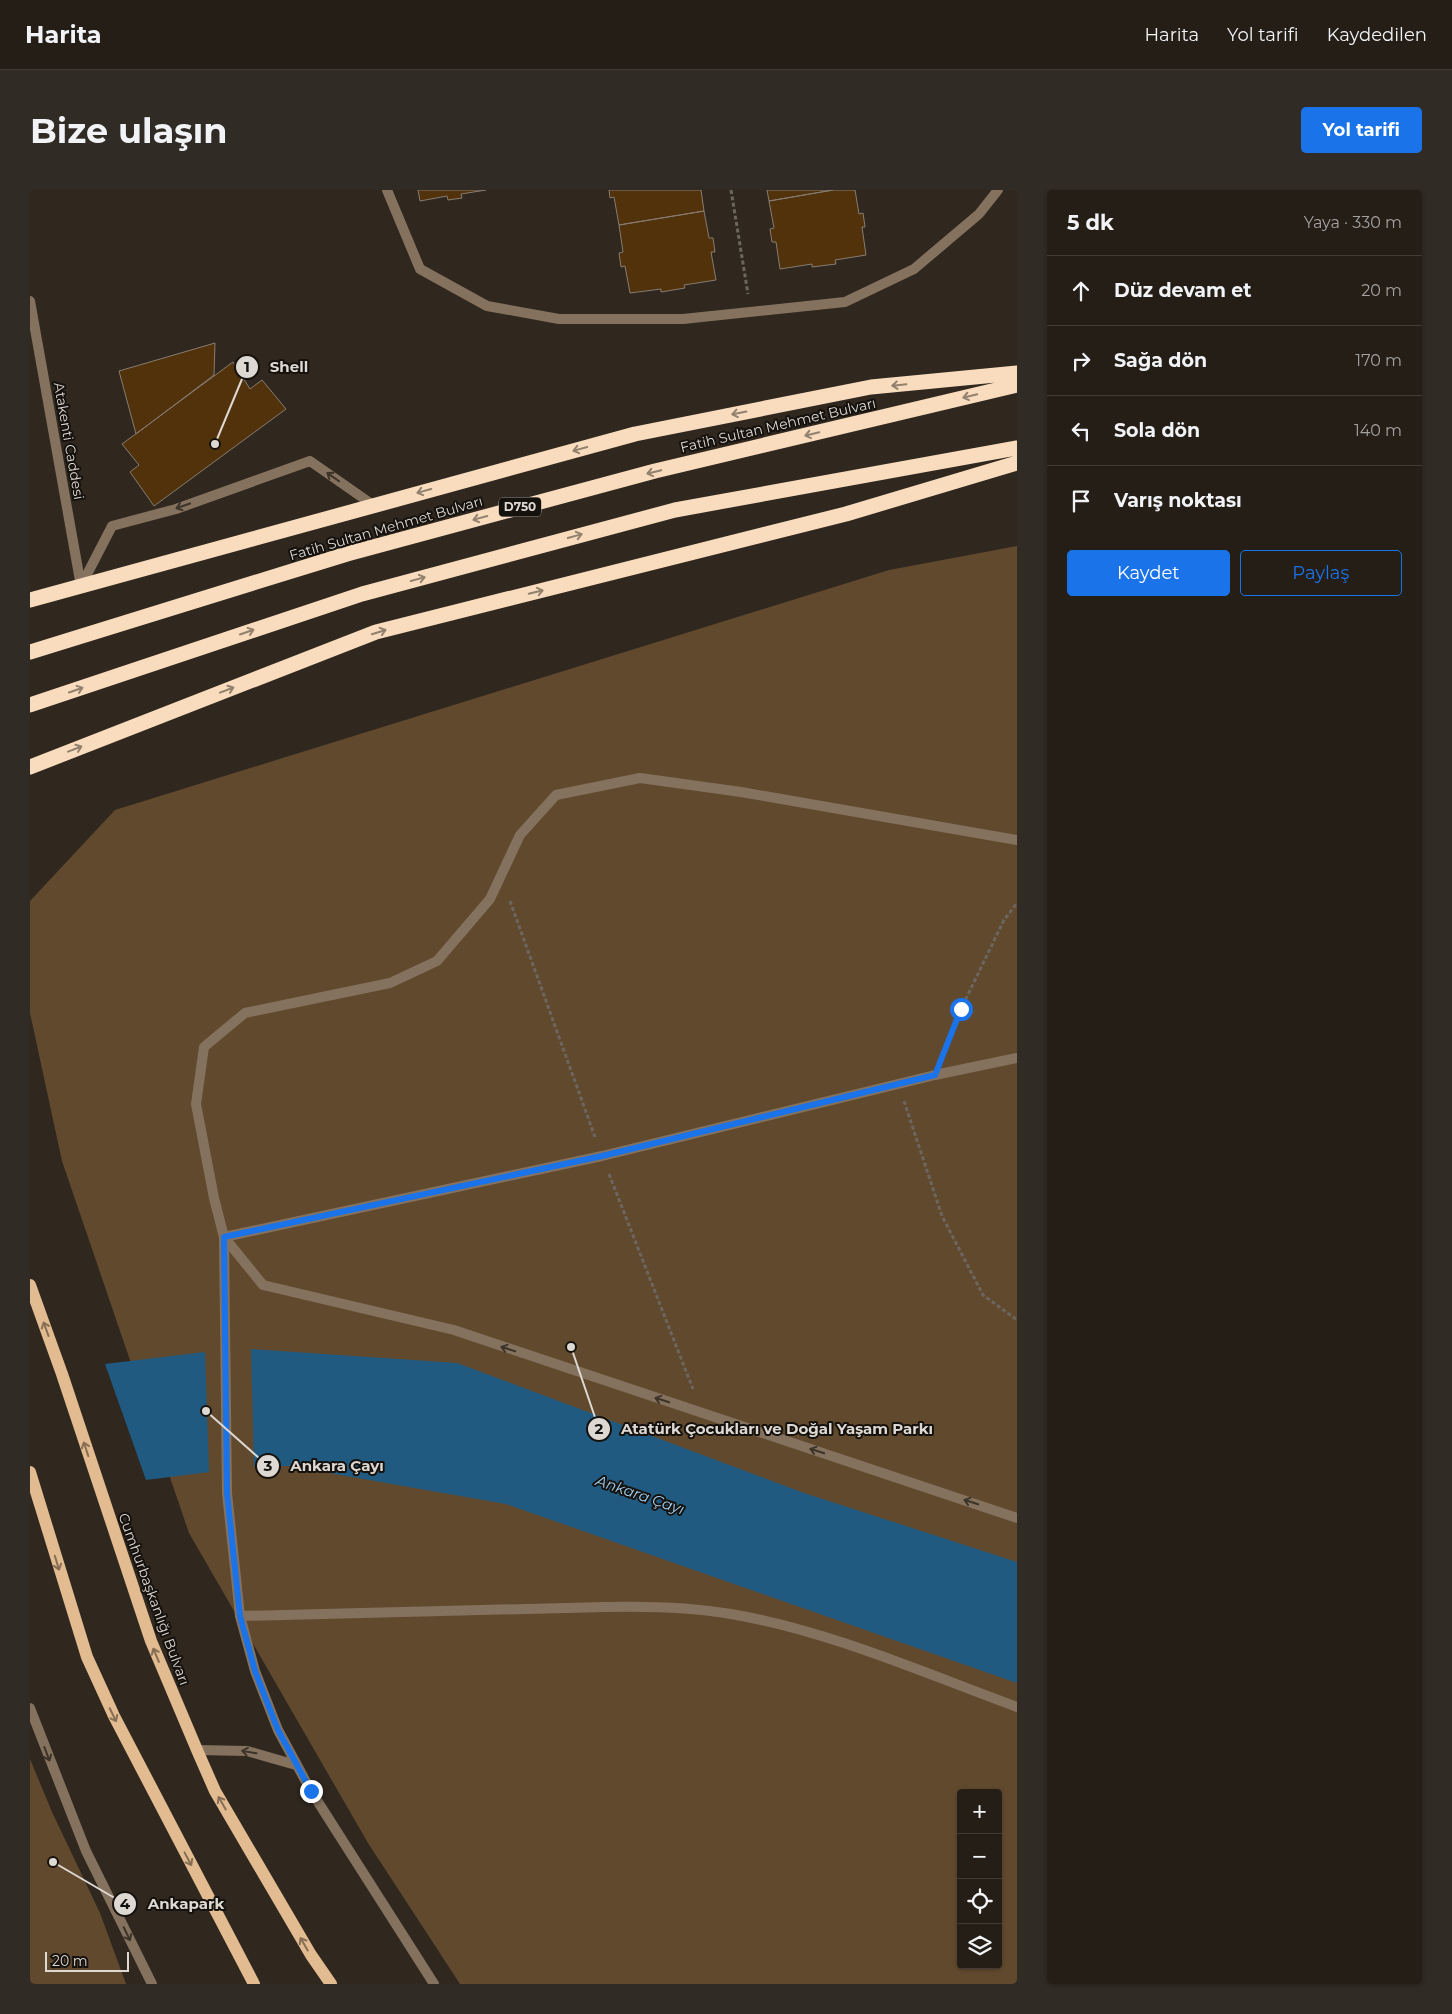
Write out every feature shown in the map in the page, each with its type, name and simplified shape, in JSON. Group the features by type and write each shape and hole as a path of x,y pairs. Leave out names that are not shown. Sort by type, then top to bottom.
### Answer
{"highway":[{"path":"30,600 635,434 871,387 1017,373"},
{"name":"Fatih Sultan Mehmet Bulvarı","path":"30,652 357,551 655,471 1017,384"},
{"path":"30,705 362,594 675,510 1017,448"},
{"path":"30,766 376,632 846,514 1017,463"}],"main road":[{"name":"Cumhurbaşkanlığı Bulvarı","path":"30,1285 62,1374 151,1641 197,1750 215,1791 311,1955 331,1984"},
{"path":"30,1472 86,1657 114,1716 254,1984"}],"street":[{"path":"387,190 420,269 487,306 559,320 682,320 845,302 914,269 978,214 998,190"},
{"name":"Atakenti Caddesi","path":"30,301 81,586"},
{"path":"81,586 112,526 176,509 310,461 372,505"},
{"path":"434,1984 296,1765 278,1730 255,1671 240,1616 227,1493 224,1237 214,1198 196,1104 204,1046 245,1013 390,983 437,961 490,899 520,835 556,796 640,778 741,792 1017,840"},
{"path":"224,1237 602,1156 935,1075 1017,1058"},
{"path":"224,1237 262,1284 454,1330 1017,1518"},
{"path":"240,1616 606,1606 690,1609 731,1614 828,1638 1017,1707"},
{"path":"30,1708 86,1851 152,1984"},
{"path":"197,1750 247,1751 296,1765"}],"path":[{"path":"731,190 750,312"},
{"path":"935,1075 961,1009 1004,920 1017,903"},
{"path":"899,1084 942,1216 983,1295 1017,1320"}],"shaded area":[{"path":"1017,546 1017,1984 460,1984 368,1843 189,1533 62,1161 30,1013 30,901 115,810 889,570"},
{"path":"30,1759 52,1812 100,1913 126,1984 30,1984"}],"water":[{"path":"251,1349 457,1363 804,1493 1017,1562 1017,1683 506,1504 289,1466 254,1466"},
{"path":"205,1352 209,1472 146,1480 105,1364"}],"building":[{"path":"418,190 486,190 461,194 462,198 448,200 447,196 420,201"},
{"path":"609,190 701,190 704,211 619,225 614,197 610,198"},
{"path":"767,190 833,190 769,201"},
{"path":"833,190 855,190 859,214 863,213 865,227 862,227 866,255 835,260 836,264 812,267 812,264 780,269 776,242 772,242 770,229 774,228 769,201"},
{"path":"704,211 709,238 713,238 715,252 711,252 716,280 684,285 685,288 661,292 661,289 630,293 625,266 621,267 619,253 623,252 619,225"},
{"path":"215,343 214,375 136,434 119,371"},
{"path":"233,362 250,389 262,380 286,409 154,506 130,472 139,465 122,444"}],"place":[{"name":"Shell","path":"215,444"},
{"name":"Atatürk Çocukları ve Doğal Yaşam Parkı","path":"571,1347"},
{"name":"Ankara Çayı","path":"206,1411"},
{"name":"Ankapark","path":"53,1862"}],"route":[{"path":"311,1791 278,1730 255,1671 240,1616 227,1493 224,1237 602,1156 935,1075 961,1009"}]}
